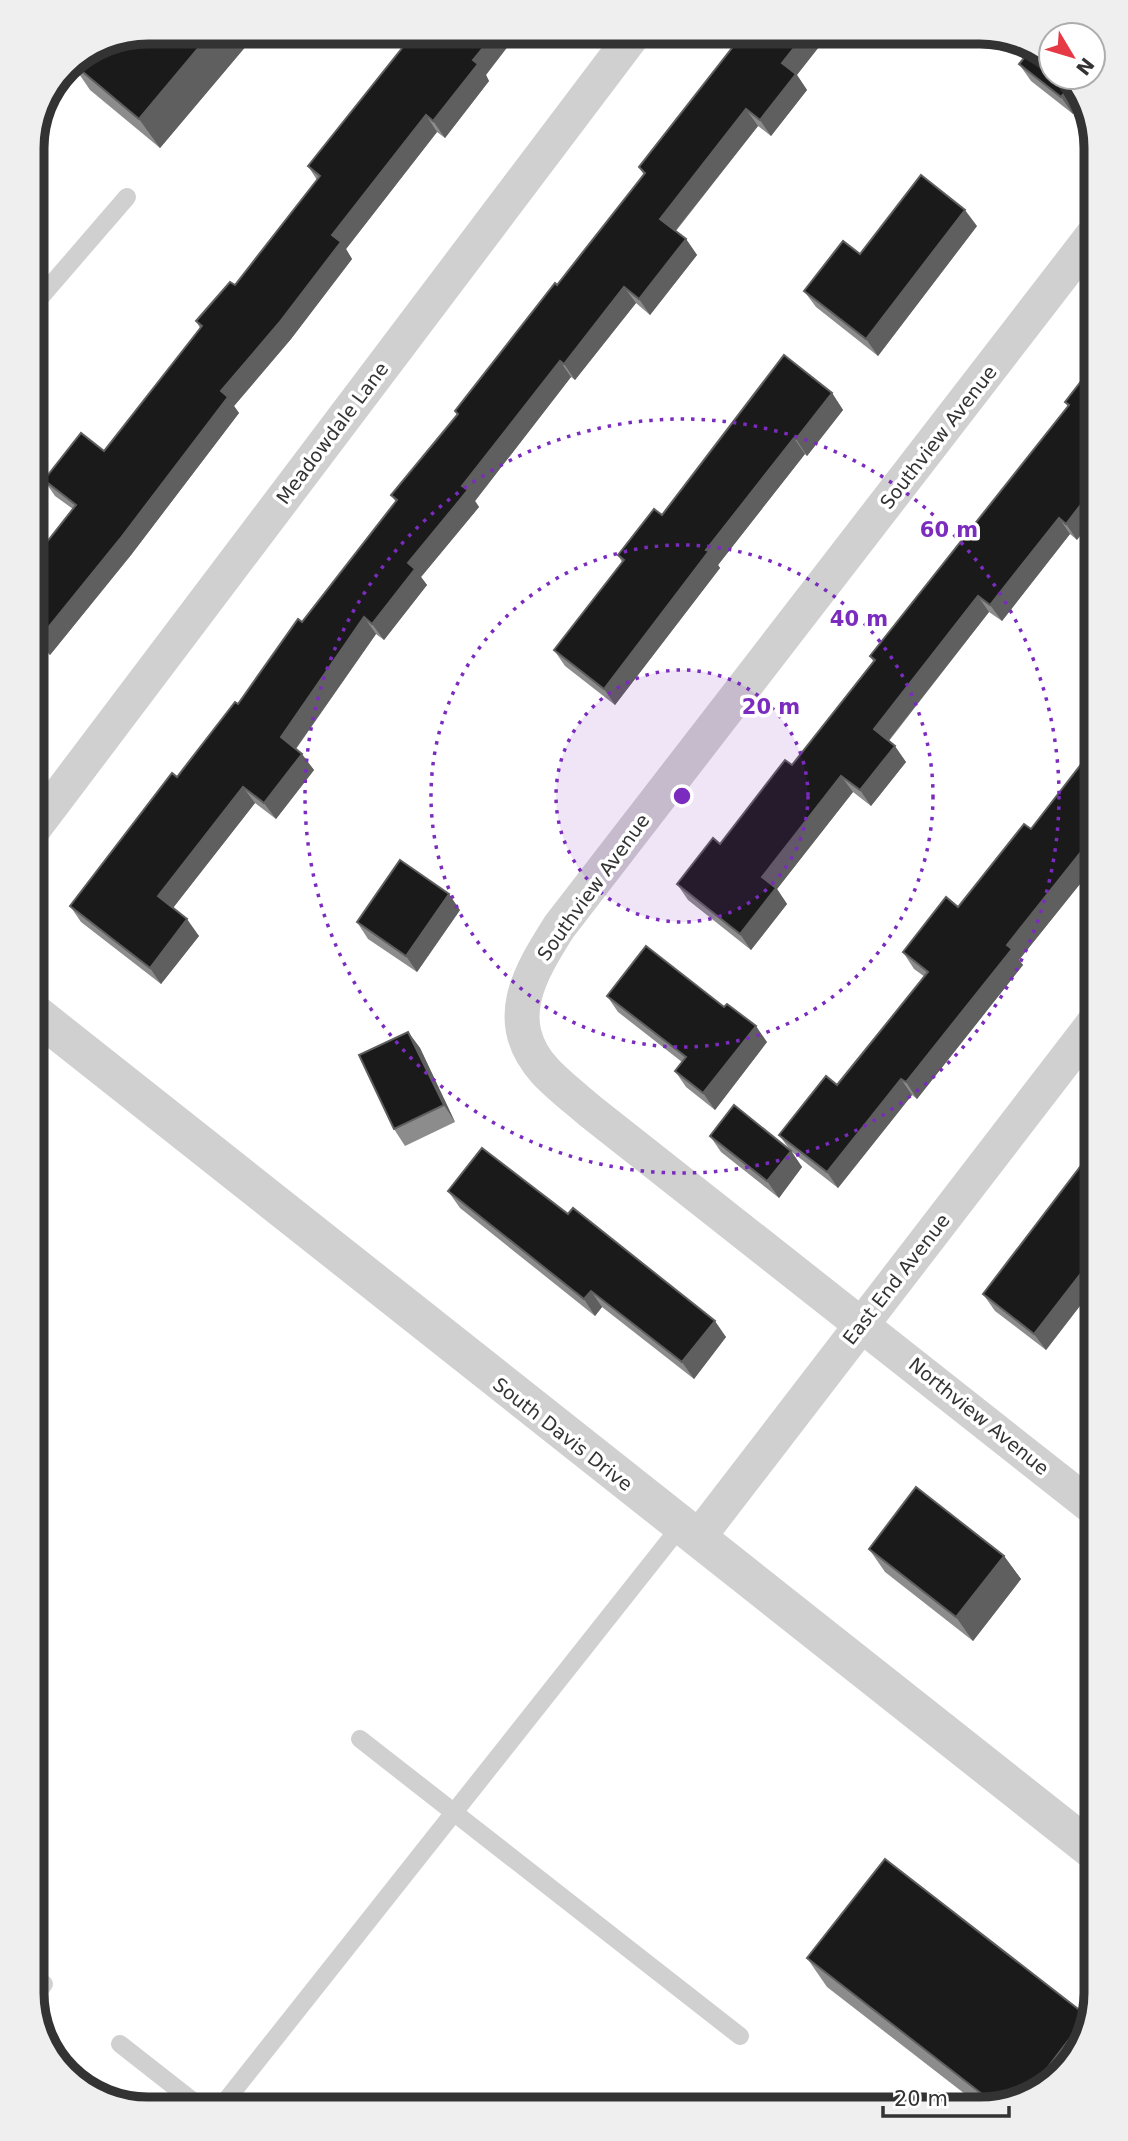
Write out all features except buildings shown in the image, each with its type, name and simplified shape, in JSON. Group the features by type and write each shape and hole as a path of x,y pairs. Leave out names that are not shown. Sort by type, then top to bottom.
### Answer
{"street":[{"name":"Meadowdale Lane","path":"44,815 626,44"},
{"name":"Southview Avenue","path":"862,1323 590,1111 544,1070 525,1038 521,1006 532,971 559,927 1084,248"},
{"name":"South Davis Drive","path":"44,1021 688,1533 1084,1843"},
{"name":"East End Avenue","path":"688,1533 862,1323 1084,1037"},
{"name":"Northview Avenue","path":"862,1323 1084,1500"}],"lane":[{"path":"44,293 127,197"},
{"path":"229,2097 454,1812 688,1533"},
{"path":"359,1739 740,2036"},
{"path":"120,2044 188,2097"}]}
